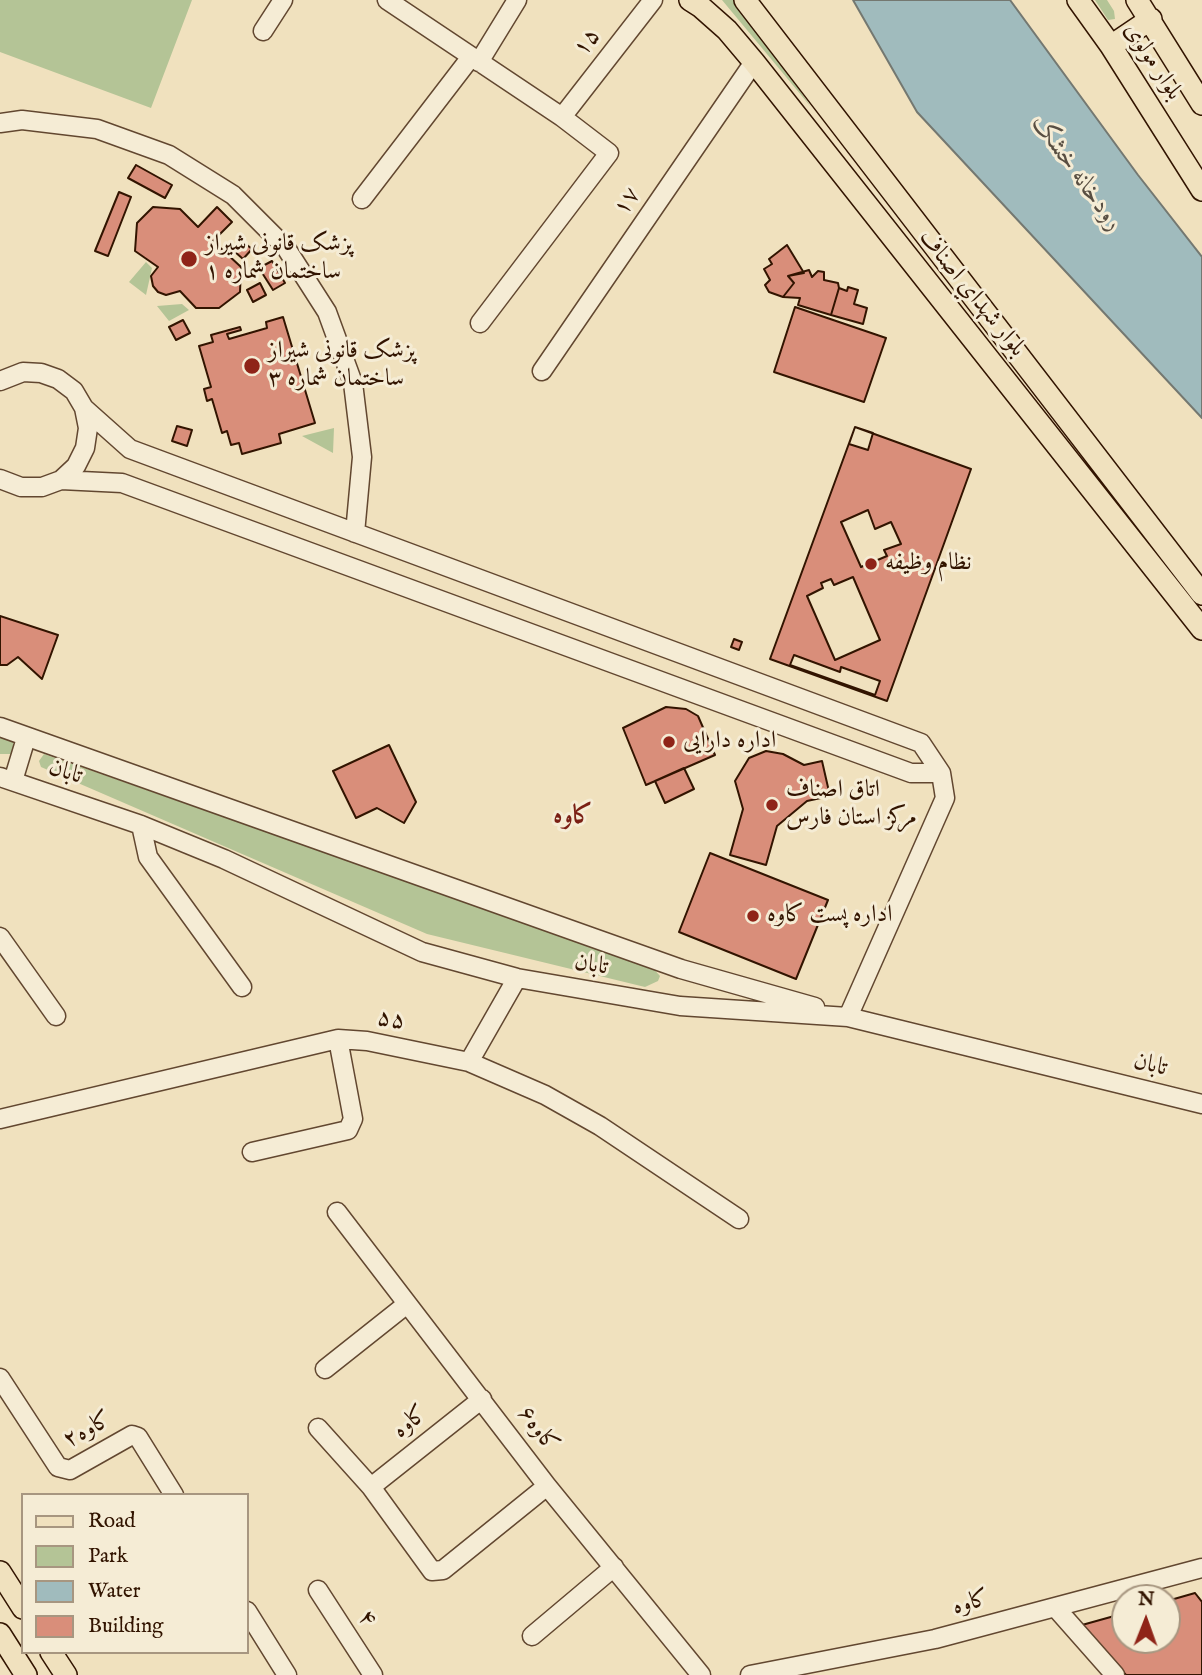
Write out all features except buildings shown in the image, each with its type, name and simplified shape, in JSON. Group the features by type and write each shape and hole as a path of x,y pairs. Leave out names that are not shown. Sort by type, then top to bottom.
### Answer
{"main road":[{"name":"بلوار شهداي اصناف","path":"690,0 701,6 727,30 754,62 1202,629"},
{"name":"بلوار شهداي اصناف","path":"745,0 1202,594"},
{"name":"بلوار مولوی","path":"1078,0 1111,46 1202,190"},
{"name":"بلوار مولوی","path":"1137,0 1202,103"},
{"path":"1111,46 1151,19"},
{"path":"0,1572 21,1605"},
{"path":"0,1634 26,1675"},
{"path":"52,1654 66,1675"}],"street":[{"path":"263,31 284,0"},
{"path":"387,0 562,117 609,153 480,323"},
{"path":"362,199 475,59 517,0"},
{"name":"۱۵","path":"562,117 653,0"},
{"name":"۱۷","path":"542,371 754,62"},
{"path":"0,123 22,120 97,130 169,155 233,195 286,248 327,312 353,383 362,457 355,533"},
{"path":"0,381 23,372 41,373 58,379 74,391 84,408 130,449 920,743 941,773 945,798 848,1017 681,969 0,727"},
{"path":"0,479 21,487 42,487 61,480 76,466 85,448 88,428 84,408"},
{"path":"61,480 122,483 911,773 941,773"},
{"path":"6,779 26,738"},
{"name":"تابان","path":"6,779 141,825 284,885 422,952 517,978 680,1006 848,1017 1202,1104"},
{"path":"141,825 148,857 242,987"},
{"path":"0,937 56,1016"},
{"path":"469,1062 517,978"},
{"path":"252,1152 348,1130 353,1119 338,1039"},
{"name":"۵۵","path":"0,1119 338,1039 367,1041 469,1062 545,1095 600,1126 738,1219"},
{"name":"کاوه۶","path":"337,1212 547,1486 701,1675"},
{"path":"326,1369 407,1304"},
{"name":"کاوه۲","path":"0,1378 58,1467 69,1470 132,1435 138,1437 173,1493"},
{"name":"کاوه","path":"370,1487 482,1399"},
{"path":"318,1428 370,1487 432,1571 443,1570 547,1486"},
{"path":"532,1636 614,1567"},
{"name":"کاوه","path":"750,1675 935,1639 1055,1607 1199,1574"},
{"name":"۴","path":"318,1590 373,1675"},
{"path":"1055,1607 1115,1675"},
{"path":"248,1613 287,1675"}],"green space":[{"path":"0,0 192,0 151,108 0,52"},
{"path":"722,0 737,0 811,107"},
{"path":"1095,0 1107,0 1114,11 1115,19 1108,20"},
{"path":"146,262 152,268 146,295 129,282"},
{"path":"182,304 189,310 169,321 157,306"},
{"path":"334,428 333,453 302,436"},
{"path":"0,737 13,742 13,754 0,754"},
{"path":"44,754 652,967 660,976 658,981 645,987 427,934 41,767 39,761"}],"water":[{"name":"رودخانه خشک","path":"853,0 1010,0 1138,175 1202,257 1202,418 917,112"}],"place":[{"name":"پزشک قانونی شیراز ساختمان شماره ۱","path":"189,259"},
{"name":"پزشک قانونی شیراز ساختمان شماره ٣","path":"252,366"},
{"name":"نظام وظیفه","path":"871,564"},
{"name":"اداره دارایی","path":"669,742"},
{"name":"اتاق اصناف مرکز استان فارس","path":"772,805"},
{"name":"اداره پست کاوه","path":"753,916"}],"district":[{"name":"کاوه","path":"573,818"}]}
